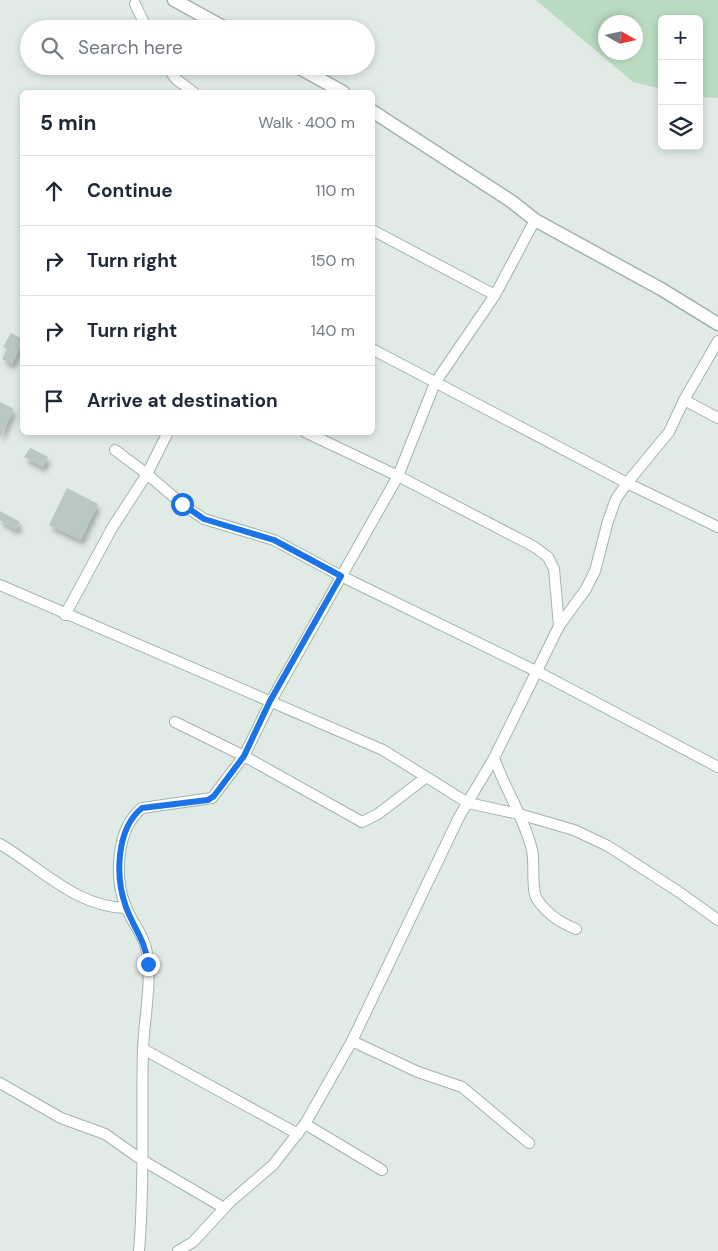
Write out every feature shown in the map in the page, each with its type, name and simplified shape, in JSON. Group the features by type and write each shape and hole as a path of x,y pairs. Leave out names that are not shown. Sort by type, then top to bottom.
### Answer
{"street":[{"path":"174,0 211,20"},
{"path":"136,4 143,20"},
{"path":"173,75 190,90"},
{"path":"311,75 335,90"},
{"path":"375,114 511,201 535,220 661,288 718,324"},
{"path":"139,1251 144,1201 142,1160 143,1048 148,964 146,946 126,908 120,881 120,862 128,824 142,808 212,798 244,756 270,701 398,476 435,384 495,295 535,220"},
{"path":"375,232 495,295"},
{"path":"178,1251 193,1242 224,1208 273,1166 305,1124 352,1041 445,845 494,758 560,626 586,589 595,571 608,521 616,499 669,432 684,400 718,341"},
{"path":"375,351 435,384 718,527"},
{"path":"684,400 718,418"},
{"path":"65,615 112,528 147,474 166,435"},
{"path":"311,435 398,476 533,546 548,557 554,569 560,626"},
{"path":"115,450 182,504 204,519 274,540 341,576 538,672 718,767"},
{"path":"0,585 65,615 383,750 425,778 468,803 519,814 574,830 608,846 718,920"},
{"path":"175,722 244,756 362,822 378,814 425,778"},
{"path":"494,758 502,780 519,814 532,851 536,897 556,919 576,929"},
{"path":"0,844 72,893 98,905 126,908"},
{"path":"352,1041 418,1072 462,1087 529,1143"},
{"path":"143,1048 298,1134"},
{"path":"0,1083 61,1118 105,1134 142,1160 224,1208"},
{"path":"305,1124 382,1170"}],"green space":[{"path":"536,0 718,0 718,98 703,97 703,15 658,15 658,88 633,82 607,60 643,60 643,15 598,15 598,52"}],"building":[{"path":"11,333 20,338 20,348 12,364 2,359 7,349 3,347"},
{"path":"0,402 14,409 0,438"},
{"path":"30,448 48,457 43,467 24,457"},
{"path":"67,488 98,504 81,540 49,525"},
{"path":"0,511 20,522 16,530 0,520"}],"route":[{"path":"148,964 146,946 126,908 120,881 120,862 128,824 142,808 208,800 214,796 244,756 270,701 341,576 274,540 204,519 182,504"}]}
